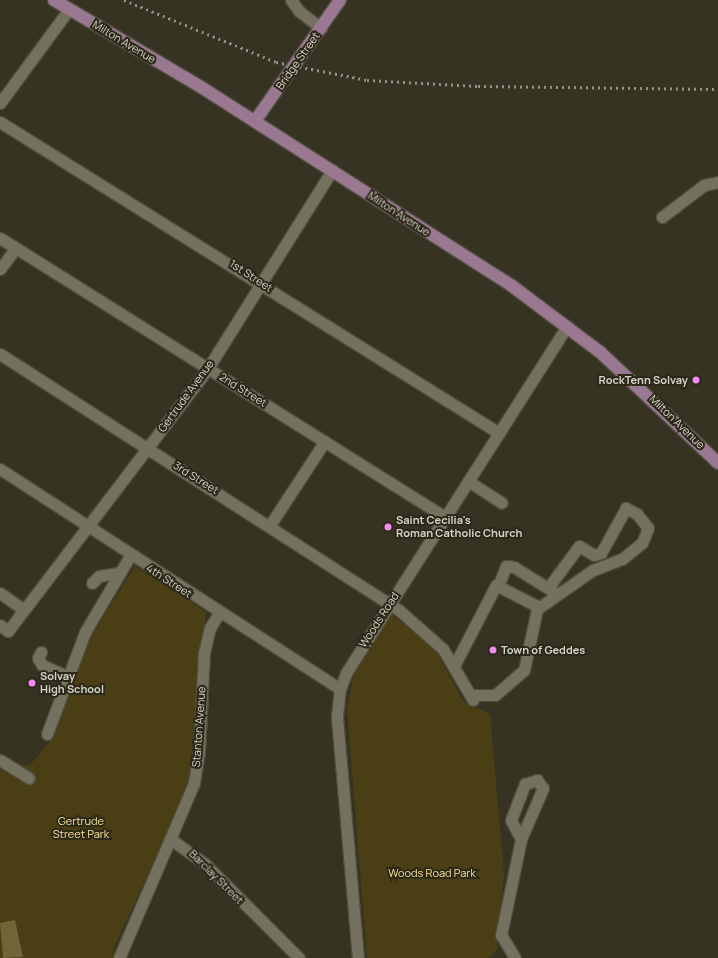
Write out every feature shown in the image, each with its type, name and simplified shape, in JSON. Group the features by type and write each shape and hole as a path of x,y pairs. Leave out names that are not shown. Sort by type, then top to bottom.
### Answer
{"main road":[{"name":"Milton Avenue","path":"54,0 255,121 332,170 567,326 660,404 718,463"},
{"name":"Bridge Street","path":"255,121 340,0"}],"street":[{"path":"291,0 299,11 321,28"},
{"path":"0,103 69,9"},
{"name":"1st Street","path":"0,122 263,283 499,433"},
{"name":"Gertrude Avenue","path":"0,625 8,631 208,368 263,283 332,170"},
{"path":"662,217 704,185 718,182"},
{"name":"2nd Street","path":"0,238 445,517"},
{"path":"0,269 16,248"},
{"name":"Woods Road","path":"358,958 337,716 340,689 346,673 567,326"},
{"name":"3rd Street","path":"0,354 270,525 390,604 426,632 454,666 472,697 495,695 524,670 537,609"},
{"path":"270,525 325,441"},
{"name":"4th Street","path":"0,469 130,556 340,689"},
{"path":"468,481 502,503"},
{"path":"499,584 537,609 558,594 604,566 622,559 642,543 648,528 637,514 626,508 601,552 594,555 579,546 548,588"},
{"path":"601,552 604,566"},
{"path":"47,734 67,676 85,632 130,556"},
{"path":"454,666 499,584 506,566 514,567 558,594"},
{"path":"92,583 99,576 119,574"},
{"path":"0,593 24,610"},
{"name":"Stanton Avenue","path":"172,840 194,783 199,751 204,653 210,628 219,613"},
{"path":"40,652 38,658 42,665 67,676"},
{"path":"0,760 29,778"},
{"path":"514,958 502,935 521,839 543,788 537,780 525,784 511,820 521,839"},
{"path":"119,958 172,840"},
{"name":"Barclay Street","path":"172,840 205,864 299,958"}],"green space":[{"name":"Gertrude Street Park","path":"135,566 206,612 188,789 114,947 113,958 0,958 0,770 31,764 52,739 92,635"},
{"name":"Woods Road Park","path":"390,613 434,647 463,701 490,714 504,874 497,950 488,958 367,958 347,709 354,673"}],"shaded area":[{"path":"15,920 23,957 3,958 0,923"}],"railway":[{"path":"124,0 276,62 367,80 478,86 718,89"}],"place":[{"name":"RockTenn Solvay","path":"696,380"},
{"name":"Saint Cecilia's Roman Catholic Church","path":"388,527"},
{"name":"Town of Geddes","path":"493,650"},
{"name":"Solvay High School","path":"32,683"}]}
